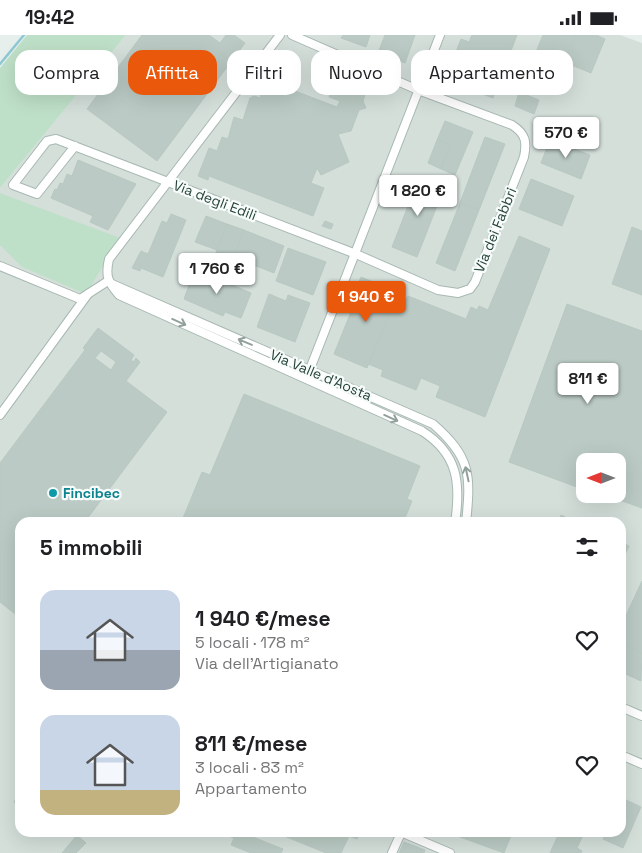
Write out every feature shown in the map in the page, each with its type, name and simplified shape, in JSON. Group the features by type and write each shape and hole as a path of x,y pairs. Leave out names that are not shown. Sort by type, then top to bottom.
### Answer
{"street":[{"path":"0,265 80,299 108,281 106,271 109,259 280,35"},
{"path":"292,35 411,87"},
{"path":"434,50 440,35"},
{"path":"310,369 416,95"},
{"name":"Via dei Fabbri","path":"356,254 438,290 458,293 470,289 475,282 524,157 526,142 521,131 512,125 431,95"},
{"name":"Via degli Edili","path":"76,147 37,194 13,185 48,141 56,139 356,254"},
{"name":"Via Valle d'Aosta","path":"108,281 122,290 310,369 433,424 452,440 467,470 470,487 467,517"},
{"name":"Via Valle d'Aosta","path":"108,281 118,295 422,431 436,440 456,471 458,494 456,517"},
{"path":"0,415 88,294"},
{"path":"626,709 642,716"},
{"path":"626,757 642,764"},
{"path":"392,853 400,837"},
{"path":"412,837 450,853"}],"shaded area":[{"path":"126,35 620,35 642,43 642,853 0,853 0,188 77,95 118,95 118,50 114,50"}],"green space":[{"path":"27,35 126,35 114,50 15,50 15,95 77,95 0,188 0,68"},
{"path":"0,193 120,238 86,294 22,267 0,245"}],"building":[{"path":"142,35 209,35 220,43 226,35 234,35 245,43 240,50 227,50 227,67 217,81 217,50 131,50"},
{"path":"343,35 370,35 366,47 341,38"},
{"path":"385,35 415,35 405,63 401,62 401,50 379,50"},
{"path":"472,35 517,35 511,50 457,50 461,39 469,42"},
{"path":"543,35 575,35 569,50 537,50"},
{"path":"575,35 596,35 605,39 591,73 573,66 573,50 569,50"},
{"path":"128,54 128,95 206,95 157,161 87,109 97,95 118,95 118,67"},
{"path":"301,93 337,107 340,101 329,97 330,95 365,95 363,101 366,108 359,110 351,131 338,134 349,162 321,175 317,168 311,183 324,188 313,216 209,176 208,180 198,176 209,148 217,151 222,137 228,139 234,117 243,120 250,98 254,96 260,98 261,95 301,95"},
{"path":"518,95 526,95 539,100 534,114 515,106"},
{"path":"445,121 473,132 455,175 441,169 450,145 437,140"},
{"path":"485,137 505,144 479,210 460,203"},
{"path":"437,140 450,145 441,169 428,163"},
{"path":"550,140 590,155 581,179 541,163"},
{"path":"78,160 136,184 108,230 90,222 93,216 51,198 60,183 63,184 67,174 72,176"},
{"path":"419,178 444,188 417,257 392,247"},
{"path":"531,179 574,196 562,226 519,209"},
{"path":"460,203 479,210 455,271 436,263"},
{"path":"171,214 186,220 163,277 141,268 140,271 132,268 141,251 148,254 162,221 167,223"},
{"path":"206,216 227,224 217,250 195,242"},
{"path":"325,221 333,224 331,229 322,226"},
{"path":"227,224 244,230 234,257 217,250"},
{"path":"632,227 642,231 642,295 612,284"},
{"path":"244,230 284,246 274,273 246,262 244,269 214,258 217,250 234,257"},
{"path":"519,236 550,249 485,417 436,397 440,386 421,378 416,390 381,376 383,370 368,364 394,302 403,306 408,296 466,319 471,307 477,310 479,306 488,310"},
{"path":"288,248 326,262 313,295 276,281"},
{"path":"195,269 251,293 241,318 225,312 223,316 184,299"},
{"path":"361,277 398,292 367,368 334,354 361,287 357,286"},
{"path":"269,294 286,301 288,295 310,303 295,342 257,327"},
{"path":"567,304 642,331 642,508 626,502 626,453 576,453 576,487 509,462"},
{"name":"Fincibec","path":"98,328 134,355 131,360 134,362 136,358 140,362 126,381 167,412 88,517 15,517 15,614 0,602 0,463 85,350 83,348","holes":["101,351 116,362 111,370 95,358"]},
{"path":"244,394 420,466 407,499 412,501 405,517 183,517 202,472 210,475"},
{"path":"642,581 642,653 626,645 626,615"},
{"path":"626,645 642,653 641,681 626,674"},
{"path":"626,800 641,807 623,848 603,839 604,837 626,837"},
{"path":"75,837 79,837 86,843 76,853 62,853"},
{"path":"231,837 253,837 283,849 281,853 251,853 231,845 234,838"},
{"path":"287,837 349,837 341,853 326,853"},
{"path":"460,837 510,837 504,853"},
{"path":"557,837 582,837 577,848 582,851 581,853 550,853"},
{"path":"404,842 425,850 424,853 399,853"}],"waterway":[{"path":"0,64 24,35"}],"place":[{"name":"Fincibec","path":"53,493"}]}
